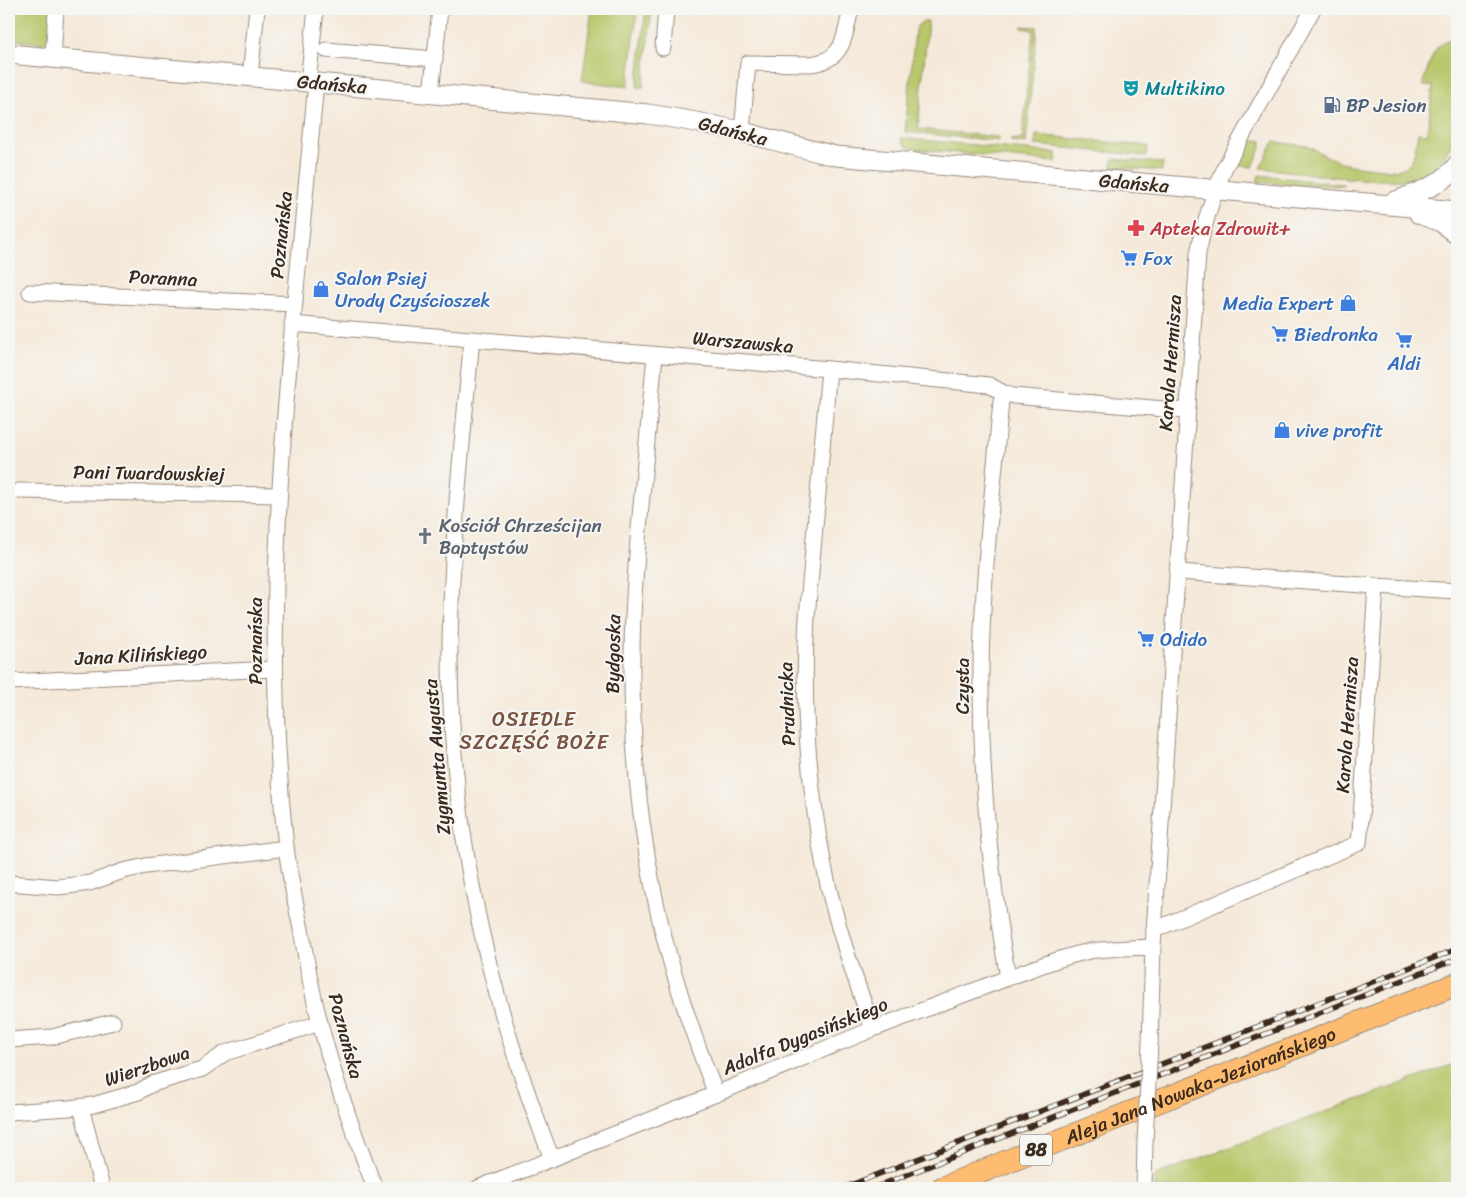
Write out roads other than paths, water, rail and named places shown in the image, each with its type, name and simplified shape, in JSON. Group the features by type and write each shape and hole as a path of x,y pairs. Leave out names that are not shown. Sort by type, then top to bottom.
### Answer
{"main road":[{"name":"Aleja Jana Nowaka-Jeziorańskiego","path":"942,1188 1457,984"},
{"name":"Aleja Jana Nowaka-Jeziorańskiego","path":"979,1188 1457,999"}],"street":[{"path":"53,59 56,9"},
{"path":"250,76 257,9"},
{"name":"Poznańska","path":"316,9 312,82 278,495 274,669 286,848 294,894 320,1023 338,1085 375,1188"},
{"path":"432,93 440,9"},
{"path":"663,48 666,9"},
{"path":"742,132 748,63 812,64 830,60 842,45 851,9"},
{"name":"Karola Hermisza","path":"1144,1188 1153,947 1198,253 1215,189 1313,9"},
{"path":"326,50 435,59"},
{"name":"Gdańska","path":"9,54 648,114 742,132 836,156 1457,211"},
{"path":"1387,204 1416,193 1441,180 1455,169 1457,165"},
{"path":"1387,204 1441,222 1457,235"},
{"name":"Poranna","path":"30,292 294,304"},
{"name":"Warszawska","path":"292,324 990,385 1013,396 1188,411"},
{"name":"Zygmunta Augusta","path":"472,339 454,535 451,599 452,730 456,775 466,856 492,979 534,1115 552,1159"},
{"name":"Bydgoska","path":"655,355 632,620 634,740 647,849 663,931 685,1010 716,1094"},
{"name":"Prudnicka","path":"829,370 807,616 805,698 807,742 811,784 824,866 845,946 873,1029"},
{"name":"Czysta","path":"1004,393 1001,401 986,560 981,668 984,775 993,883 1008,978"},
{"name":"Pani Twardowskiej","path":"19,491 278,495"},
{"path":"1178,572 1457,591"},
{"name":"Karola Hermisza","path":"1154,930 1359,843 1376,586"},
{"name":"Jana Kilińskiego","path":"9,682 274,669"},
{"path":"9,883 58,887 75,885 90,883 123,871 146,866 286,848"},
{"name":"Adolfa Dygasińskiego","path":"478,1188 716,1094 873,1029 1057,960 1092,951 1153,947"},
{"path":"9,1040 52,1036 113,1022"},
{"name":"Wierzbowa","path":"9,1112 93,1105 138,1092 152,1084 202,1069 224,1053 320,1023"},
{"path":"81,1107 102,1188"}],"railway":[{"path":"843,1188 1457,949"},
{"path":"873,1188 1457,959"}],"place":[{"name":"Multikino","path":"1131,88"},
{"name":"BP Jesion","path":"1332,105"},
{"name":"Apteka Zdrowit+","path":"1136,228"},
{"name":"Fox","path":"1129,258"},
{"name":"Salon Psiej Urody Czyścioszek","path":"321,289"},
{"name":"Media Expert","path":"1348,303"},
{"name":"Biedronka","path":"1280,334"},
{"name":"Aldi","path":"1404,340"},
{"name":"vive profit","path":"1282,430"},
{"name":"Kościół Chrześcijan Baptystów","path":"425,536"},
{"name":"Odido","path":"1146,639"}],"district":[{"name":"OSIEDLE SZCZĘŚĆ BOŻE","path":"534,730"}]}
